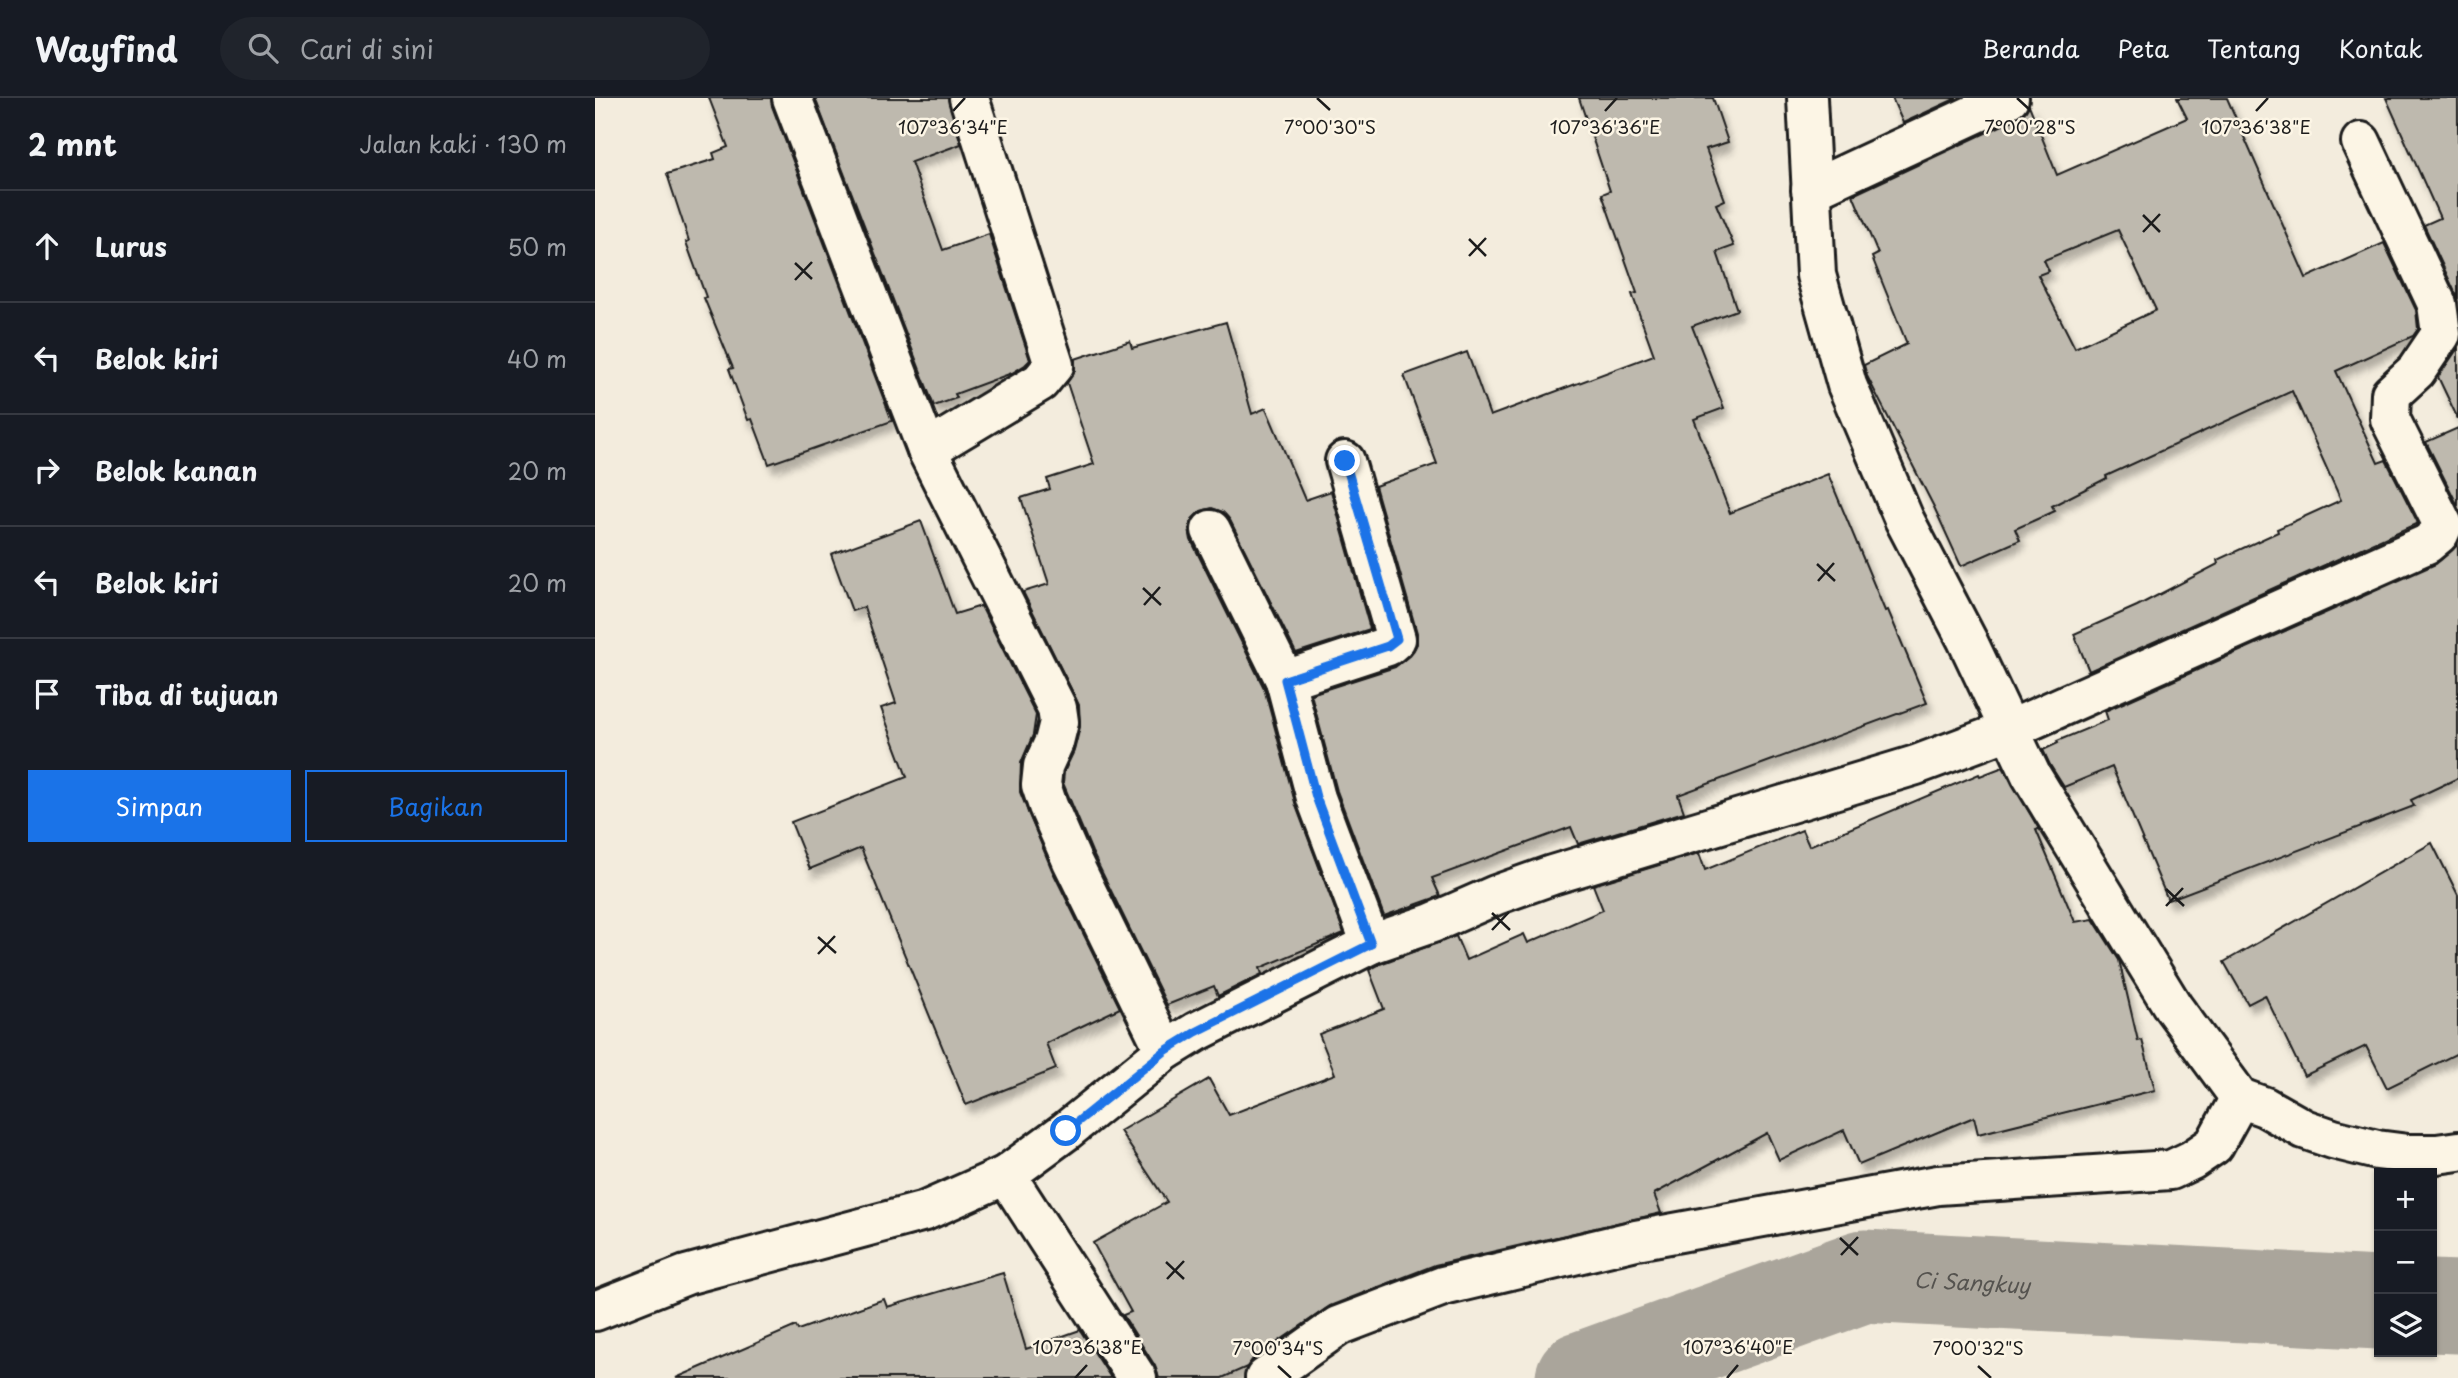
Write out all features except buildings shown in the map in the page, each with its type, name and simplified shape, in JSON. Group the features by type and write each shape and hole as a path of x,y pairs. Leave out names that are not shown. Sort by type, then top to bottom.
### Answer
{"street":[{"path":"792,98 927,450 1058,708 1059,722 1054,742 1043,766 1041,785 1044,796 1072,861 1165,1051"},
{"path":"927,450 1040,382 1053,365 969,98"},
{"path":"1807,98 1816,275 1847,385 1904,519 1967,640 2031,775 2172,1007 2240,1098 2265,1107 2304,1129 2377,1150 2408,1154 2458,1151"},
{"path":"1811,190 2009,98"},
{"path":"595,1311 686,1275 925,1211 1006,1175 1066,1131 1165,1051 1371,944 1432,923 1496,895 1552,875 1916,765 2009,730 2427,544 2439,534 2443,525 2390,419 2391,394 2416,370 2441,334 2437,304 2361,142"},
{"path":"1285,680 1388,646 1397,639 1345,461"},
{"path":"1211,530 1285,680 1316,797 1371,944"},
{"path":"1265,1378 1338,1326 1443,1286 1636,1241 1938,1185 2172,1170 2214,1145 2240,1098"},
{"path":"1006,1175 1137,1378"}],"waterway":[{"name":"Ci Sangkuy","path":"1582,1378 1864,1276 2374,1303"},
{"name":"Ci Sangkuy","path":"2437,1306 2458,1307"}],"route":[{"path":"1066,1131 1165,1051 1196,1032 1371,944 1316,797 1285,680 1388,646 1397,639 1345,461"}]}
